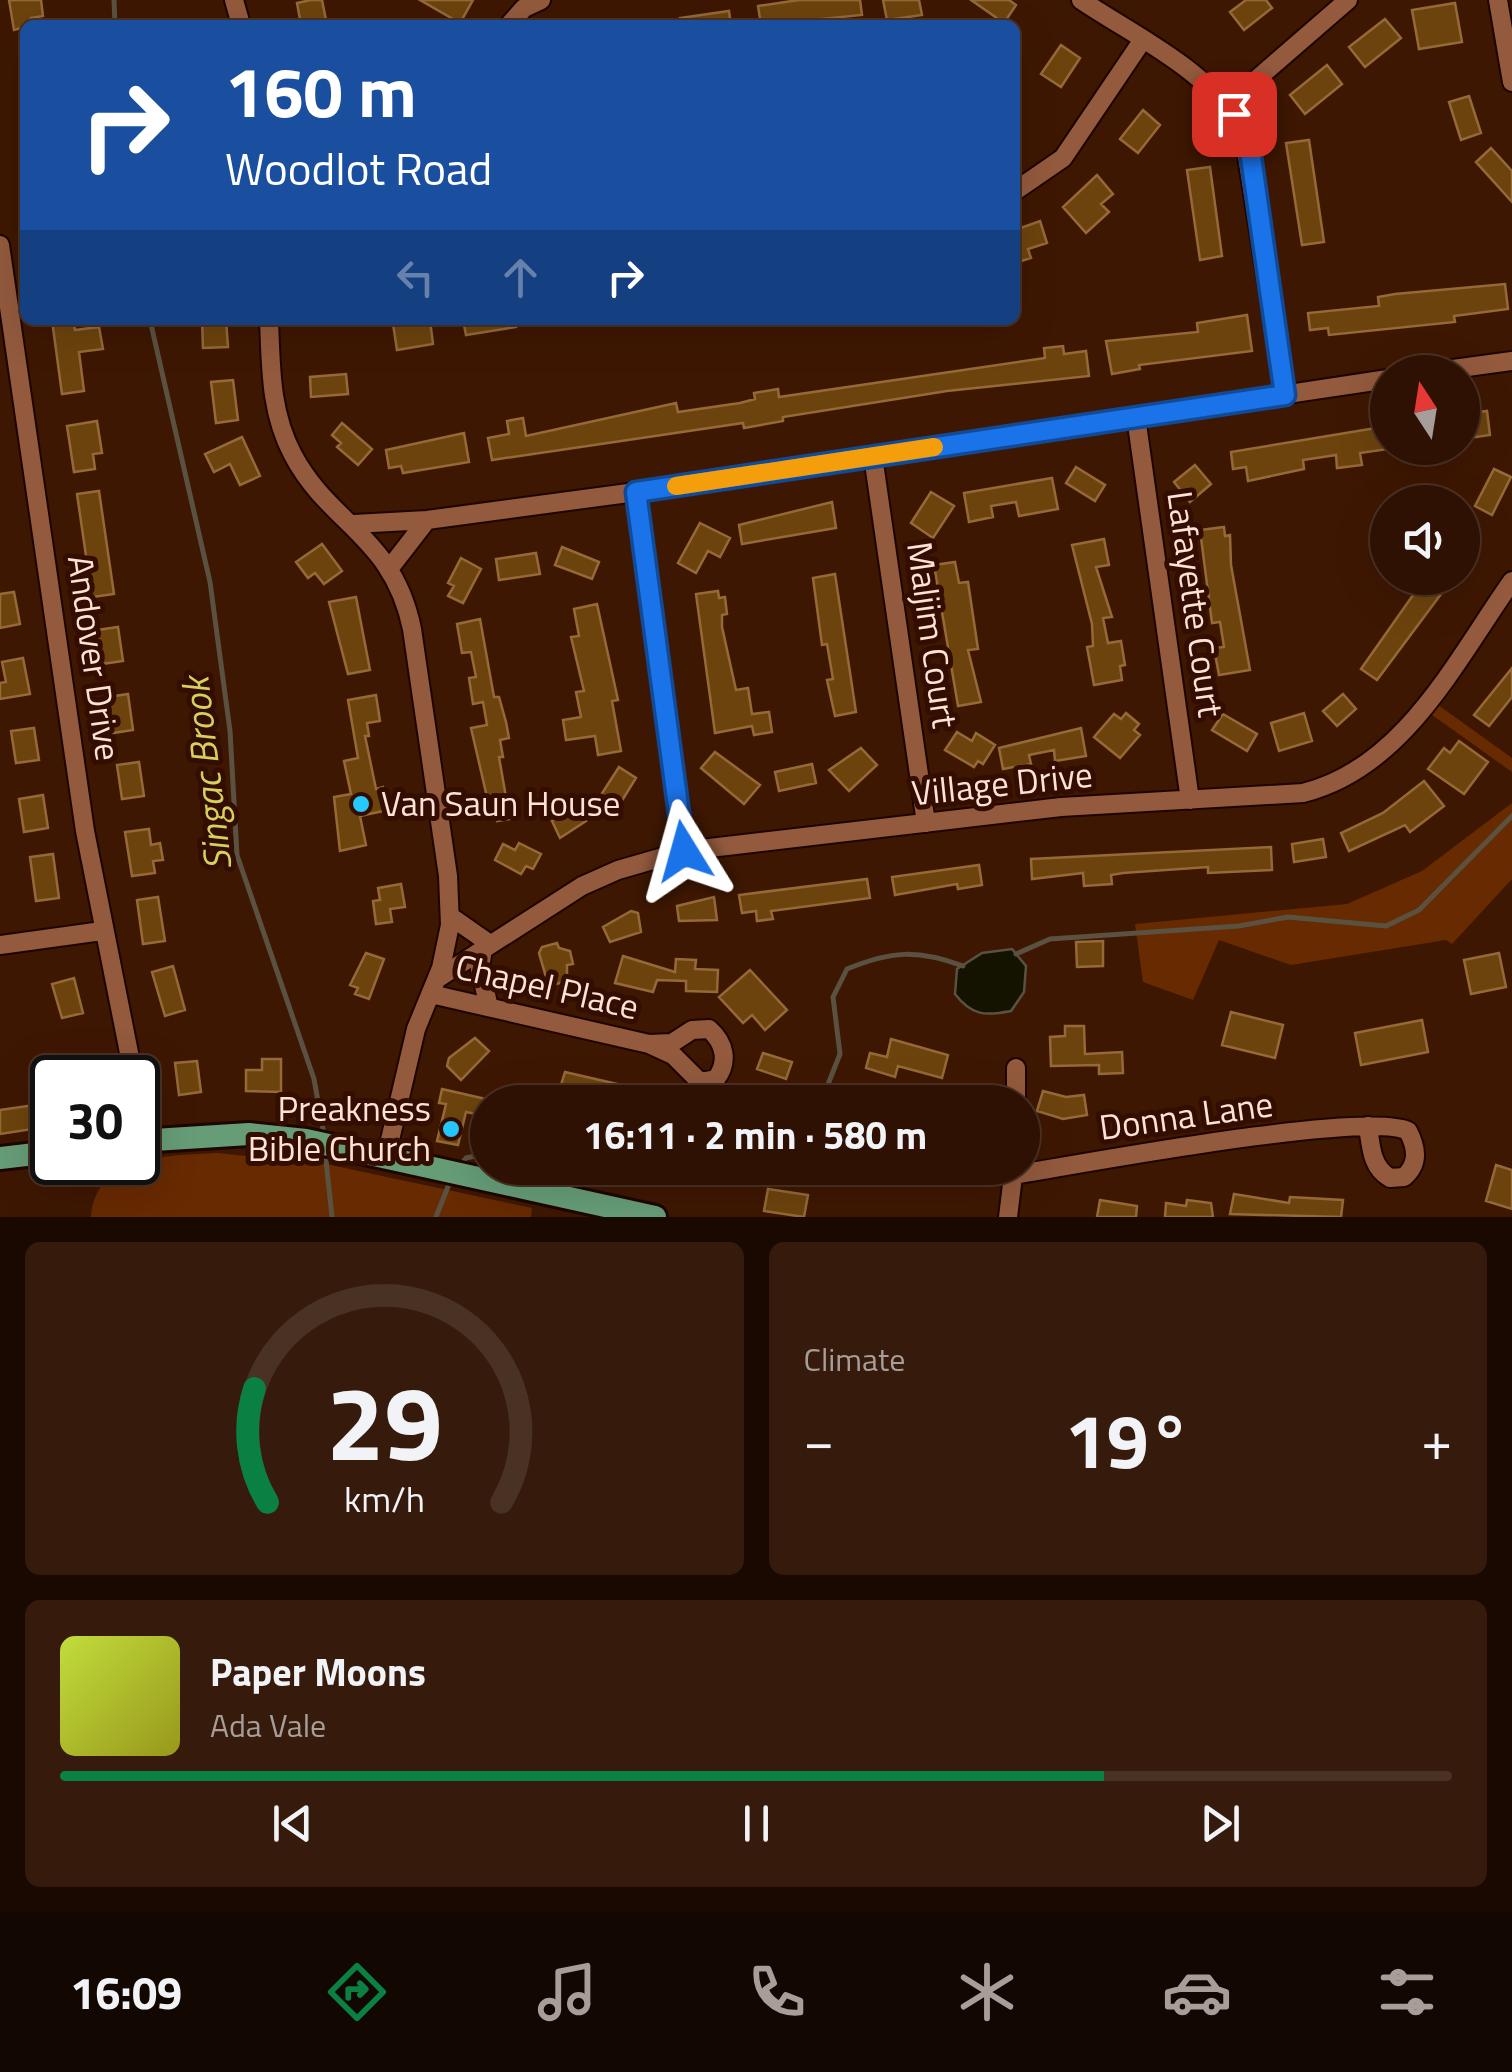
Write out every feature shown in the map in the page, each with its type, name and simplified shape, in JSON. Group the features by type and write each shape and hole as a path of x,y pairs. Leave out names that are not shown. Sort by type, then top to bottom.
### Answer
{"main road":[{"path":"160,1139 249,1134 324,1143 655,1217"},
{"path":"0,1158 30,1155"}],"street":[{"path":"513,20 524,8 541,0"},
{"path":"1227,104 1348,0"},
{"path":"1498,0 1512,82"},
{"path":"1086,1 1206,84 1227,104 1250,150 1285,395"},
{"path":"1020,187 1064,158 1142,41"},
{"name":"Andover Drive","path":"0,245 102,930 129,1055"},
{"path":"270,325 272,392 284,435 308,476 354,524 402,590 412,629 448,876 450,916 434,986 416,1029 386,1157"},
{"path":"1480,365 1512,361"},
{"path":"354,524 427,520 636,492 1370,382"},
{"name":"Lafayette Court","path":"1136,417 1190,800"},
{"name":"Maljim Court","path":"872,456 926,822"},
{"path":"636,492 684,851"},
{"path":"388,569 427,520"},
{"name":"Village Drive","path":"434,986 487,946 582,886 618,870 684,851 1061,807 1303,793 1362,770 1402,733 1512,580"},
{"path":"450,916 487,946 480,969 489,1007"},
{"path":"0,945 102,930"},
{"name":"Chapel Place","path":"434,986 489,1007 650,1044"},
{"path":"1016,1068 1016,1085"},
{"name":"Donna Lane","path":"1040,1167 1323,1129 1388,1125 1408,1132 1413,1141 1415,1162 1404,1178 1390,1178 1376,1166 1368,1126"},
{"path":"1008,1217 1012,1185"}],"shaded area":[{"path":"1434,702 1512,758 1512,772 1428,712"},
{"path":"1512,803 1512,879 1452,944 1446,940 1291,965 1219,940 1193,1000 1143,982 1135,924 1347,904 1422,871"},
{"path":"1012,949 1026,966 1024,992 1011,1011 986,1014 967,1007 955,994 957,969 982,953"},
{"path":"217,1153 326,1164 532,1208 531,1217 91,1217 103,1185 160,1185 160,1158"}],"building":[{"path":"9,0 41,0 43,16 20,20 20,28 14,30"},
{"path":"322,0 326,20 300,20 297,3"},
{"path":"420,0 473,0 462,20"},
{"path":"799,0 860,0 862,15 760,20 758,6"},
{"path":"883,0 919,0 922,15 887,20"},
{"path":"971,0 1009,0 1016,5 1006,20 1000,20"},
{"path":"1246,0 1266,0 1272,8 1244,30 1230,12"},
{"path":"1455,3 1462,42 1419,49 1412,10"},
{"path":"729,11 730,20 680,20"},
{"path":"1385,19 1401,38 1365,67 1349,47"},
{"path":"1061,45 1080,58 1061,87 1041,74"},
{"path":"1327,65 1342,84 1305,114 1290,95"},
{"path":"1469,96 1481,133 1461,140 1449,102"},
{"path":"1143,110 1160,125 1138,153 1120,139"},
{"path":"1309,140 1324,242 1302,245 1286,143"},
{"path":"1491,148 1512,171 1512,202 1476,162"},
{"path":"1210,167 1222,256 1200,260 1187,170"},
{"path":"1097,175 1113,194 1101,204 1109,212 1086,233 1063,207"},
{"path":"1040,221 1047,243 1028,249 1031,258 1020,261 1020,228"},
{"path":"1505,284 1508,309 1454,316 1455,322 1329,335 1328,328 1310,330 1308,313 1379,306 1378,297 1395,294"},
{"path":"1247,315 1252,351 1139,365 1140,369 1112,374 1106,341 1198,332 1197,323"},
{"path":"53,325 74,325 75,330 99,327 103,349 79,352 84,391 62,394"},
{"path":"202,325 226,325 228,347 203,348"},
{"path":"393,325 431,325 433,344 397,350"},
{"path":"464,325 516,325 516,327 466,335"},
{"path":"1063,346 1064,354 1086,351 1089,376 947,391 783,417 783,421 744,428 743,423 492,460 488,438 509,434 507,421 523,418 526,436 676,403 678,412 740,403 755,399 754,393 778,389 779,397 1045,358 1044,348"},
{"path":"346,374 348,394 311,397 310,377"},
{"path":"233,380 238,420 216,423 211,382"},
{"path":"1487,411 1490,435 1480,436 1480,412"},
{"path":"97,421 102,453 93,454 95,469 74,472 67,426"},
{"path":"342,423 372,449 358,465 337,447 341,443 332,435"},
{"path":"1370,429 1370,452 1360,453 1362,465 1337,468 1336,455 1303,460 1304,469 1248,481 1246,467 1233,469 1231,452"},
{"path":"464,433 469,462 403,473 401,466 389,468 386,450"},
{"path":"242,437 260,476 240,485 230,464 214,472 205,454"},
{"path":"1195,465 1211,484 1190,502 1174,482"},
{"path":"1076,467 1105,485 1095,501 1066,483"},
{"path":"1494,469 1511,477 1492,515 1480,509 1480,496"},
{"path":"1052,478 1058,509 1019,516 1016,502 991,506 993,517 969,522 964,493"},
{"path":"99,491 114,594 92,597 77,494"},
{"path":"931,492 954,506 933,538 911,523"},
{"path":"832,502 836,528 742,544 739,525"},
{"path":"700,523 730,538 720,557 708,551 696,573 678,563"},
{"path":"1224,527 1225,536 1230,535 1231,565 1250,670 1219,675 1214,648 1224,647 1220,622 1212,623 1200,530"},
{"path":"1104,539 1109,565 1096,567 1112,617 1103,618 1108,643 1121,641 1125,665 1120,666 1122,680 1094,685 1087,647 1093,646 1092,624 1072,545"},
{"path":"322,544 342,571 324,584 315,573 308,578 296,562"},
{"path":"562,547 599,562 592,579 555,565"},
{"path":"536,553 540,574 499,580 496,559"},
{"path":"461,558 481,569 463,603 448,596 454,586 448,583"},
{"path":"955,562 959,583 968,582 978,649 968,650 981,702 958,706 934,565"},
{"path":"835,574 856,712 835,716 827,680 833,679 827,644 822,645 813,578"},
{"path":"718,591 719,598 725,597 727,614 722,615 722,627 736,690 748,688 752,714 769,712 772,732 754,735 752,726 715,733 696,594"},
{"path":"14,592 20,624 0,628 0,594"},
{"path":"1413,595 1440,595 1377,680 1361,669"},
{"path":"356,597 370,670 348,674 329,602"},
{"path":"597,604 618,700 612,701 621,751 598,755 595,736 566,740 563,720 581,717 576,692 584,691 571,637 579,636 574,609"},
{"path":"480,619 494,697 499,697 509,738 500,740 503,757 499,757 507,803 513,802 516,818 497,821 495,809 490,810 471,728 487,725 483,702 473,704 469,678 476,677 471,652 462,653 457,624"},
{"path":"118,627 123,661 102,664 97,630"},
{"path":"23,658 30,694 0,699 0,683 6,682 2,662"},
{"path":"1512,668 1512,697 1489,726 1474,715"},
{"path":"128,694 133,730 113,733 108,697"},
{"path":"1343,694 1356,709 1337,726 1323,711"},
{"path":"376,695 380,721 367,723 369,736 365,736 376,789 383,787 388,810 360,816 366,845 340,851 334,797 351,794 344,761 358,758 348,700"},
{"path":"1126,713 1139,724 1134,730 1140,735 1120,758 1094,737 1114,714 1121,719"},
{"path":"1304,713 1312,741 1279,751 1271,723"},
{"path":"1223,714 1257,734 1247,751 1212,730"},
{"path":"34,728 39,760 16,763 11,731"},
{"path":"1081,728 1086,756 1055,761 1054,750 1029,755 1031,764 1003,769 999,748"},
{"path":"957,732 972,741 976,733 995,745 983,764 978,761 974,767 945,750"},
{"path":"1459,741 1488,762 1464,794 1428,769 1444,748 1450,753"},
{"path":"861,748 877,765 849,791 829,770"},
{"path":"715,752 760,785 744,804 701,768"},
{"path":"139,762 144,796 122,799 117,765"},
{"path":"812,764 816,783 779,791 775,772"},
{"path":"619,767 636,778 615,812 597,801"},
{"path":"1424,781 1444,806 1410,832 1405,825 1349,851 1341,833 1383,813"},
{"path":"43,795 48,828 24,832 19,799"},
{"path":"579,805 586,821 560,838 552,821"},
{"path":"149,829 151,845 160,843 163,860 153,861 155,873 132,876 125,832"},
{"path":"1323,839 1326,857 1294,862 1292,844"},
{"path":"519,843 541,854 533,869 526,866 521,874 495,860 503,844 515,850"},
{"path":"1271,847 1272,870 1208,873 1208,867 1123,873 1111,875 1112,884 1084,886 1083,873 1032,879 1031,859"},
{"path":"53,854 59,898 36,901 30,857"},
{"path":"979,865 982,885 958,889 957,884 895,895 892,877"},
{"path":"867,879 870,898 771,911 773,919 757,921 756,911 742,913 739,895"},
{"path":"401,884 405,907 390,909 392,922 376,924 373,901 380,900 378,888"},
{"path":"158,897 165,941 143,944 137,900"},
{"path":"714,897 717,920 679,921 677,906"},
{"path":"631,911 638,913 641,932 610,942 603,927"},
{"path":"1103,941 1103,966 1077,967 1076,942"},
{"path":"557,943 559,948 570,951 573,964 567,965 567,981 553,985 551,975 546,977 539,953 542,947"},
{"path":"366,953 384,959 369,999 355,994 358,988 350,985"},
{"path":"1499,953 1506,987 1471,994 1464,960"},
{"path":"623,956 675,972 676,959 696,960 695,969 718,970 717,992 686,991 686,981 657,980 653,992 615,983"},
{"path":"173,966 185,1010 165,1016 152,972"},
{"path":"750,970 787,1010 765,1030 752,1015 743,1023 719,997"},
{"path":"74,978 83,1013 62,1018 52,984"},
{"path":"1231,1012 1283,1025 1275,1058 1222,1045"},
{"path":"1422,1020 1428,1052 1361,1065 1355,1033"},
{"path":"1065,1026 1084,1026 1085,1054 1122,1052 1123,1073 1099,1074 1099,1065 1051,1066 1050,1037 1065,1036"},
{"path":"475,1038 489,1051 461,1080 447,1066 449,1058"},
{"path":"891,1039 948,1055 942,1078 898,1066 895,1077 866,1068 870,1053 887,1057"},
{"path":"763,1053 792,1062 786,1079 757,1069"},
{"path":"262,1059 281,1059 281,1092 246,1091 246,1070 262,1070"},
{"path":"197,1061 201,1092 179,1095 175,1063"},
{"path":"565,1072 622,1085 561,1085"},
{"name":"Preakness Bible Church","path":"442,1089 470,1095 470,1113 466,1112 458,1145 437,1141 446,1104 439,1103"},
{"path":"1043,1091 1066,1097 1084,1095 1087,1115 1063,1119 1040,1112"},
{"path":"30,1106 30,1129 0,1134 0,1110"},
{"path":"1496,1165 1512,1170 1512,1209 1486,1201"},
{"path":"768,1189 808,1195 804,1217 764,1211"},
{"path":"1234,1194 1289,1203 1290,1197 1343,1200 1341,1217 1230,1214"},
{"path":"1100,1200 1137,1206 1136,1217 1097,1217"},
{"path":"1187,1200 1211,1203 1213,1217 1165,1217 1166,1203 1186,1206"}],"waterway":[{"name":"Singac Brook","path":"114,0 115,20"},
{"name":"Singac Brook","path":"151,325 210,582 230,731 237,855 314,1079 324,1135"},
{"path":"1016,954 1050,939 1239,926 1288,917 1386,926 1419,910 1512,816"},
{"path":"828,1085 840,1054 833,997 847,969 904,954 963,966"},
{"name":"Singac Brook","path":"325,1151 332,1217"},
{"path":"460,1166 470,1157"},
{"path":"436,1217 451,1179"}],"slow traffic":[{"path":"676,486 934,447"}],"place":[{"name":"Van Saun House","path":"361,804"},
{"name":"Preakness Bible Church","path":"451,1129"}],"route":[{"path":"684,851 636,492 1285,395 1250,150 1234,114"}]}
